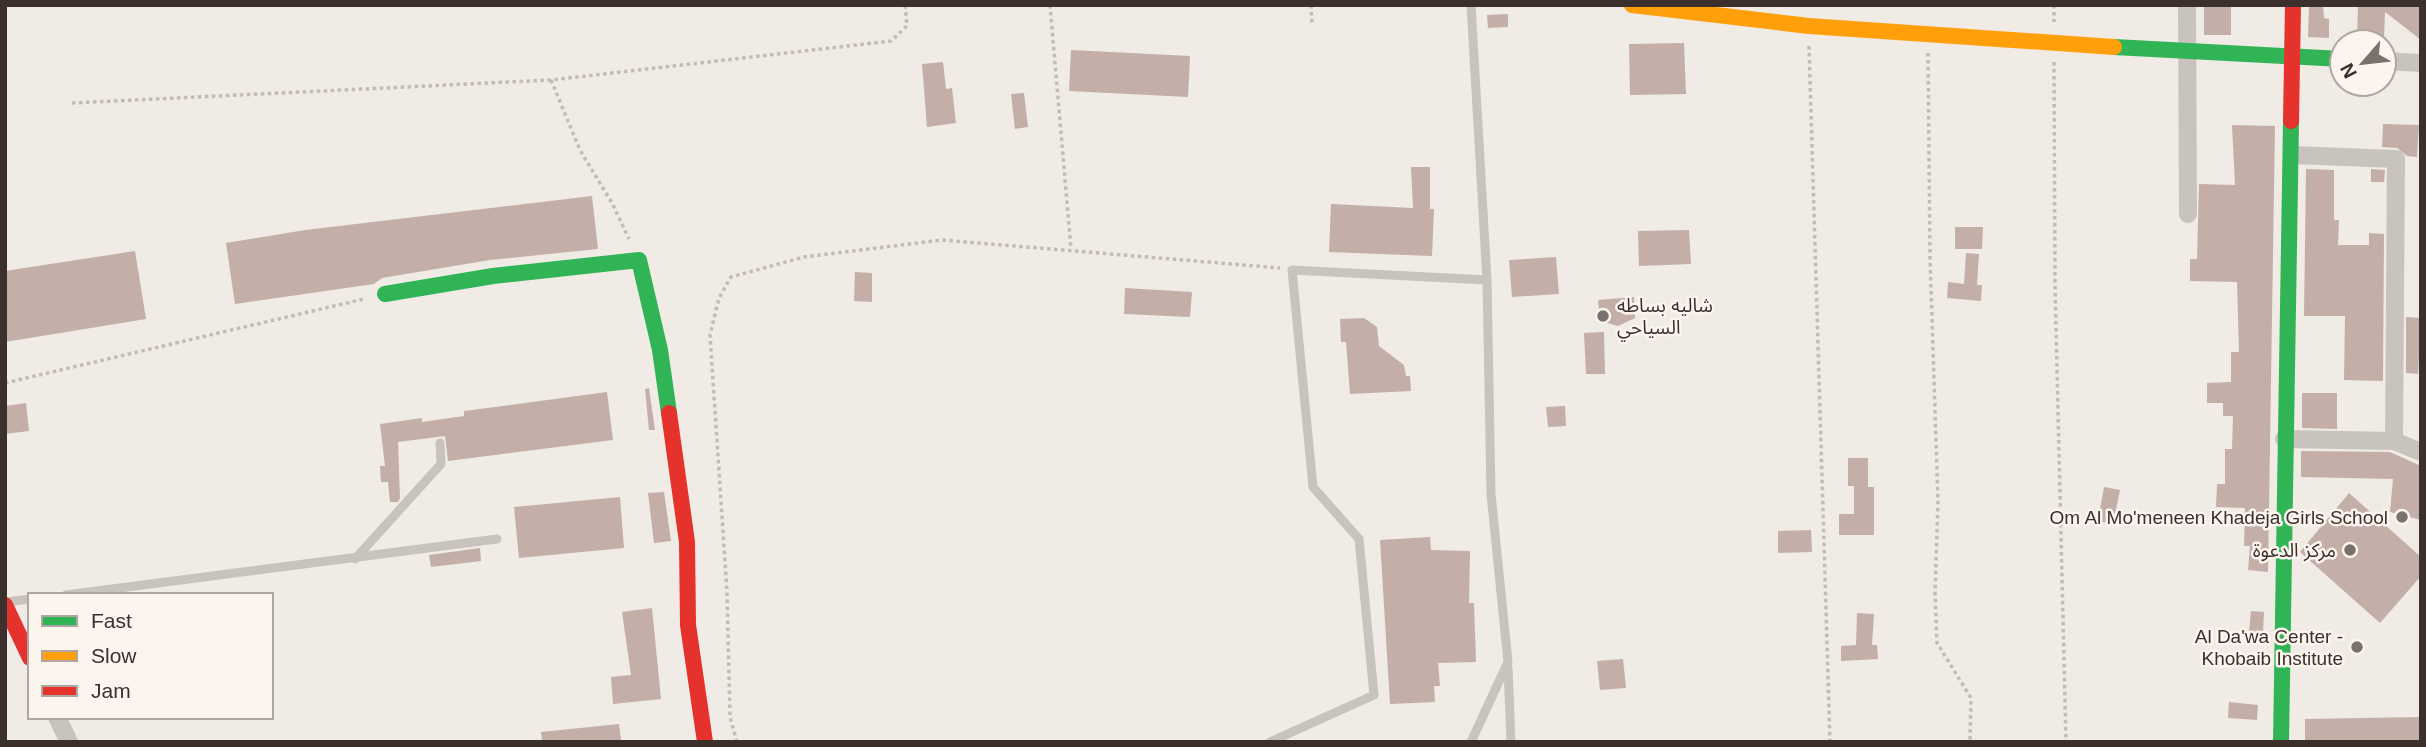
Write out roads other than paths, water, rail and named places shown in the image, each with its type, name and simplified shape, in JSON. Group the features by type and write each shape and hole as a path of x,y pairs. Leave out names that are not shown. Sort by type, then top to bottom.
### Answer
{"street":[{"path":"1632,5 1809,26 2187,52 2328,58"},
{"path":"2187,5 2188,214"},
{"path":"2281,742 2293,5"},
{"path":"2398,62 2421,63"},
{"path":"2292,155 2396,159 2394,441"},
{"path":"385,294 493,276 639,260 660,350 687,542 688,625 705,742"},
{"path":"2284,439 2394,441 2421,452"},
{"path":"5,604 28,654"},
{"path":"58,719 69,742"}],"lane":[{"path":"1472,5 1487,280 1491,494 1508,662 1511,742"},
{"path":"1270,742 1374,695 1359,539 1314,487 1292,270 1487,280"},
{"path":"355,559 441,464 440,443"},
{"path":"82,593 355,559 497,538"},
{"path":"5,604 28,599"},
{"path":"1471,742 1508,662"}],"place":[{"name":"شاليه بساطه السياحي","path":"1603,316"},
{"name":"Om Al Mo'meneen Khadeja Girls School","path":"2402,517"},
{"name":"مركز الدعوة","path":"2350,550"},
{"name":"Al Da'wa Center - Khobaib Institute","path":"2357,647"}]}
